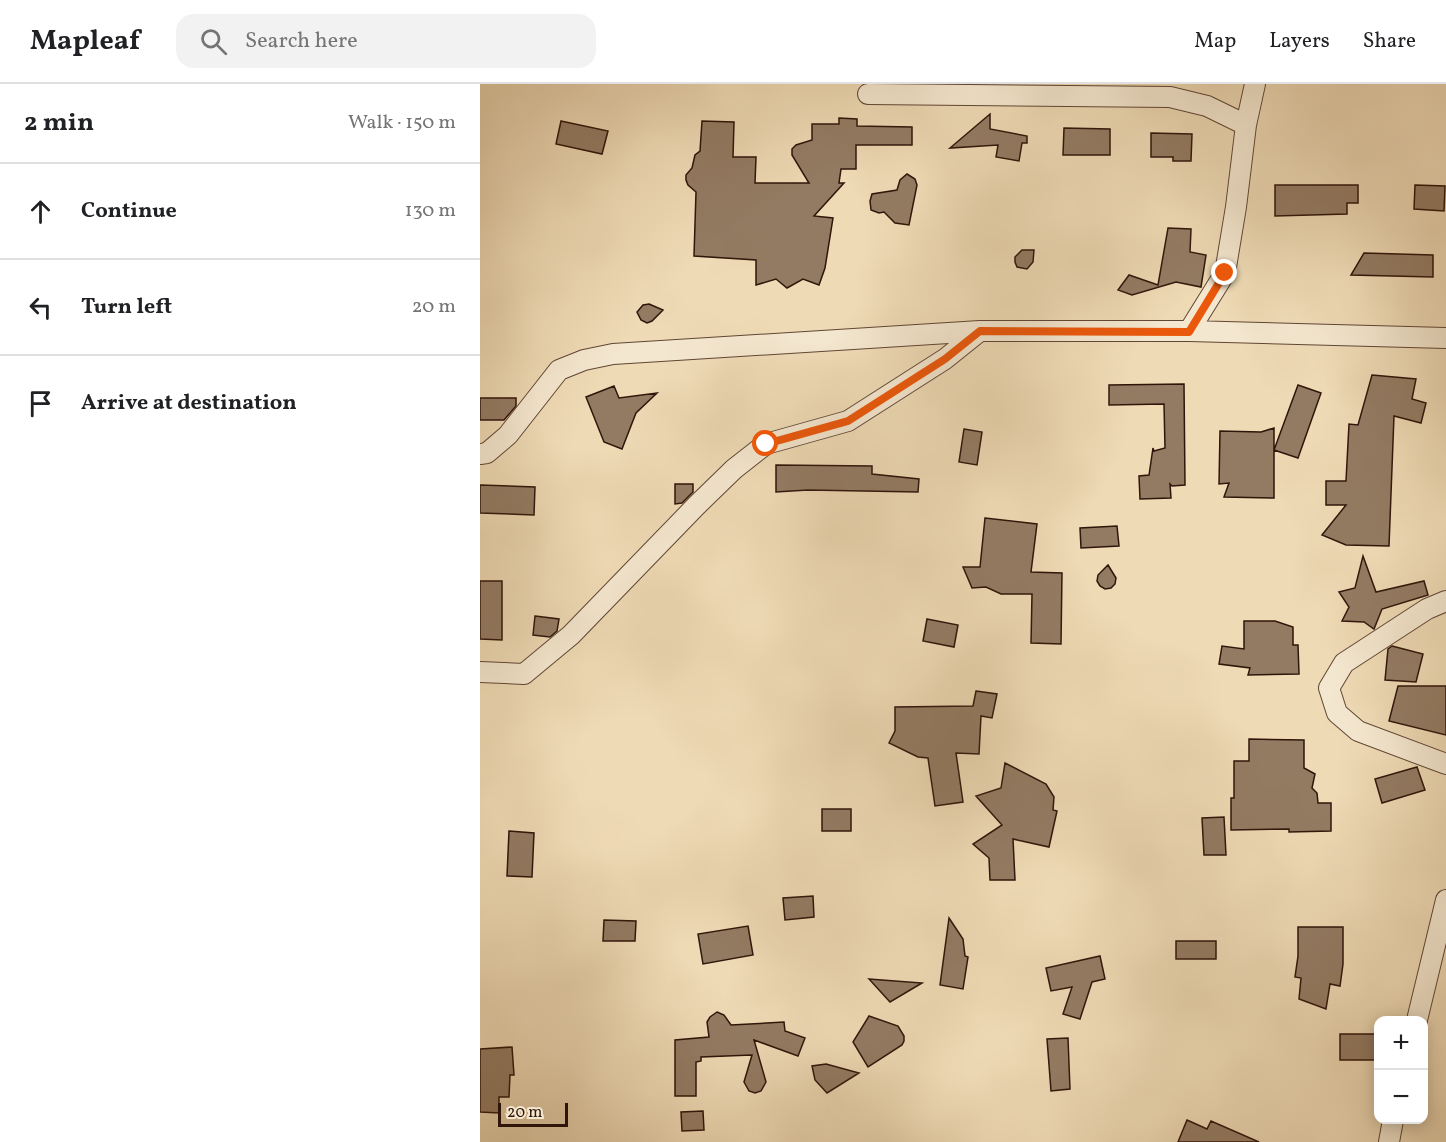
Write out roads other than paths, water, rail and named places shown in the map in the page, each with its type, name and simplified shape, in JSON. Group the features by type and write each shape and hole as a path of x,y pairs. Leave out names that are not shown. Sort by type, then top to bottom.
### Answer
{"street":[{"path":"1189,332 1225,273 1246,125 1255,84"},
{"path":"868,94 1170,97 1207,106 1246,125"},
{"path":"480,672 524,674 550,654 734,469 766,444 848,421 945,359 980,331"},
{"path":"480,454 487,453 508,435 559,370 584,360 613,354 980,331 1189,332 1446,338"},
{"path":"1446,601 1427,609 1344,663 1329,688 1337,713 1358,731 1446,764"},
{"path":"1418,1016 1446,900"},
{"path":"1389,1142 1392,1124"}]}
